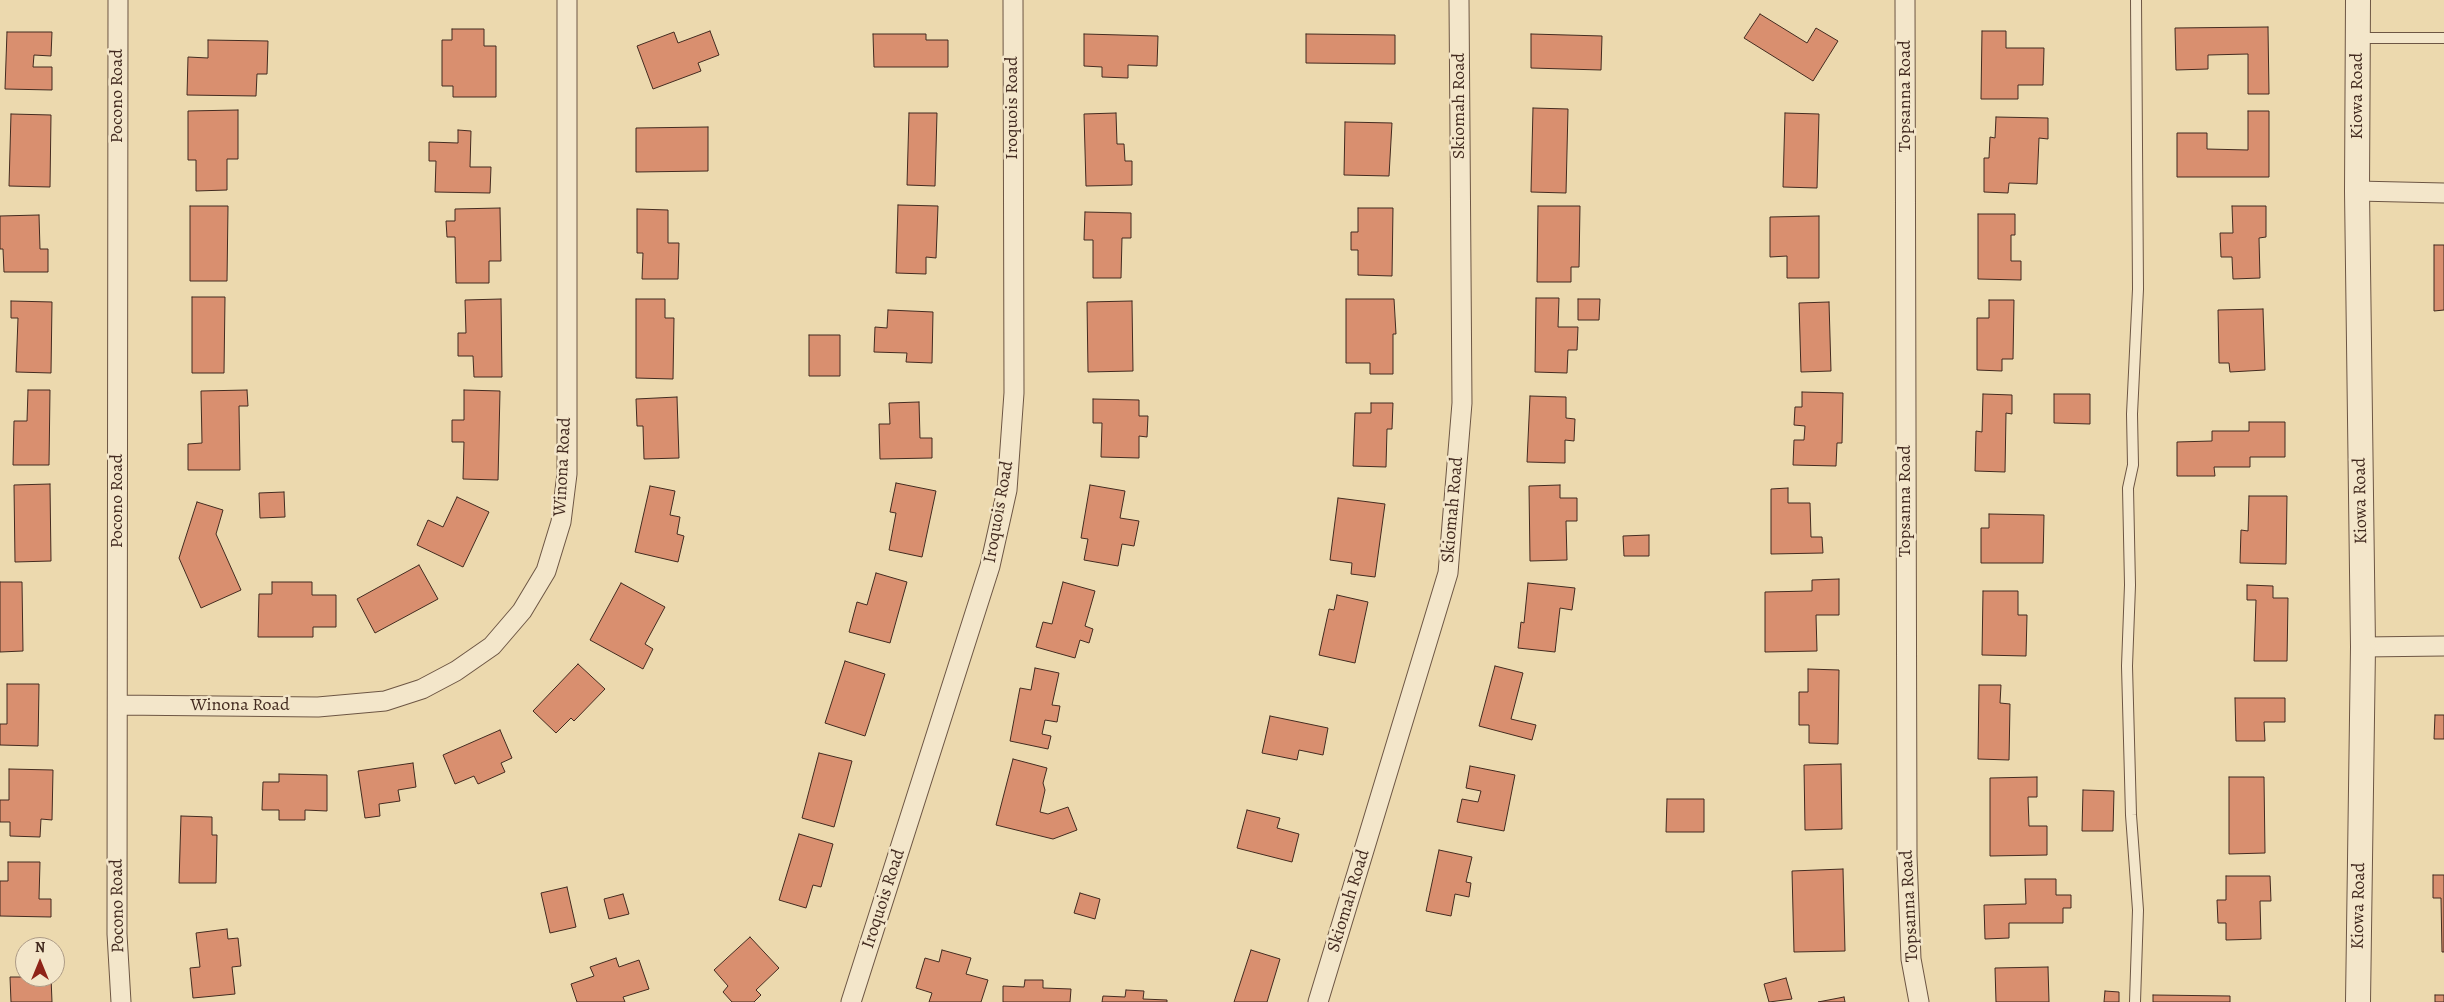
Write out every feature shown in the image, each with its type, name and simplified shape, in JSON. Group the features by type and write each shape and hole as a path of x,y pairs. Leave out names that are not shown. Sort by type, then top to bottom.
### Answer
{"street":[{"name":"Pocono Road","path":"118,0 117,934 121,1002"},
{"name":"Winona Road","path":"118,705 318,707 385,700 422,689 456,671 492,646 522,611 546,571 561,522 566,474 567,0"},
{"name":"Iroquois Road","path":"851,1002 990,566 1007,490 1014,392 1013,0"},
{"name":"Skiomah Road","path":"1318,1002 1448,573 1462,403 1459,0"},
{"name":"Topsanna Road","path":"1905,0 1907,856 1911,959 1919,1002"},
{"name":"Kiowa Road","path":"2358,0 2357,191 2363,647 2358,1002"},
{"path":"2357,191 2444,193"},
{"path":"2363,647 2444,646"}],"lane":[{"path":"2135,1002 2138,910 2132,815 2127,666 2130,585 2128,488 2133,465 2132,414 2138,289 2136,0"},
{"path":"2358,38 2444,38"}],"building":[{"path":"1760,14 1807,43 1816,28 1838,41 1813,81 1744,38"},
{"path":"2268,27 2269,94 2248,94 2248,54 2208,55 2208,69 2176,70 2175,28"},
{"path":"452,29 484,29 484,46 496,46 496,97 453,97 453,86 442,86 442,40 452,40"},
{"path":"710,31 719,55 698,63 701,71 653,89 637,46 674,32 678,43"},
{"path":"1982,31 2006,31 2006,48 2044,48 2043,85 2018,85 2018,99 1981,99"},
{"path":"7,32 52,32 51,56 34,55 33,67 52,67 52,90 5,89"},
{"path":"873,34 926,34 926,40 948,40 948,67 874,67"},
{"path":"1084,34 1158,36 1157,66 1128,65 1128,78 1102,77 1102,67 1084,66"},
{"path":"1306,34 1395,35 1395,64 1306,63"},
{"path":"1531,34 1602,36 1601,70 1531,68"},
{"path":"208,40 268,41 267,74 257,74 256,96 187,95 188,57 208,58"},
{"path":"1533,108 1568,109 1566,193 1531,192"},
{"path":"238,110 238,159 227,159 227,190 196,191 196,160 188,160 188,111"},
{"path":"2248,111 2269,111 2269,177 2177,177 2177,133 2207,133 2207,149 2248,150"},
{"path":"909,113 937,113 935,186 907,185"},
{"path":"1116,113 1117,144 1124,144 1125,161 1132,161 1132,185 1086,186 1084,114"},
{"path":"1785,113 1819,114 1817,188 1783,187"},
{"path":"11,114 51,115 50,187 9,186"},
{"path":"1996,117 2048,118 2048,139 2039,138 2037,184 2009,183 2008,193 1984,192 1984,158 1989,158 1990,137 1995,138"},
{"path":"1345,122 1392,123 1389,176 1344,175"},
{"path":"708,127 708,171 636,172 636,128"},
{"path":"458,130 471,131 470,167 491,167 490,193 435,192 436,161 429,161 429,142 458,143"},
{"path":"898,205 938,206 936,258 926,257 926,274 896,273"},
{"path":"190,206 228,206 227,281 190,281"},
{"path":"1538,206 1580,206 1579,267 1571,267 1571,282 1537,282"},
{"path":"2232,206 2266,206 2266,237 2259,238 2260,278 2233,279 2232,257 2221,257 2220,233 2233,233"},
{"path":"500,208 501,261 489,261 489,283 456,283 455,237 447,237 446,221 455,221 455,209"},
{"path":"1358,208 1393,208 1392,276 1358,275 1358,250 1351,250 1351,232 1358,232"},
{"path":"637,209 668,210 668,243 679,243 678,279 642,279 643,253 637,253"},
{"path":"1085,212 1131,213 1131,238 1122,238 1121,278 1093,278 1093,240 1084,240"},
{"path":"1978,214 2015,214 2015,235 2011,235 2011,261 2021,261 2021,280 1978,279"},
{"path":"39,215 40,249 48,249 48,272 4,272 3,249 0,249 0,216"},
{"path":"1819,216 1819,278 1787,278 1787,256 1770,257 1770,217"},
{"path":"2434,245 2444,245 2444,310 2434,311"},
{"path":"192,297 225,297 224,373 192,373"},
{"path":"1536,298 1559,298 1558,327 1578,327 1577,350 1568,350 1567,373 1535,372"},
{"path":"501,299 502,377 474,377 473,356 458,356 458,333 466,333 465,300"},
{"path":"636,299 665,299 665,318 674,318 673,379 636,378"},
{"path":"1346,299 1394,299 1396,334 1393,334 1393,374 1370,374 1370,363 1346,363"},
{"path":"1578,299 1600,299 1599,320 1578,320"},
{"path":"1989,300 2014,300 2013,359 2002,359 2002,371 1977,370 1977,318 1989,318"},
{"path":"11,301 52,302 51,373 16,372 18,318 11,318"},
{"path":"1132,301 1133,371 1088,372 1087,302"},
{"path":"1829,302 1831,371 1801,372 1799,303"},
{"path":"2263,309 2265,370 2230,372 2229,363 2219,363 2218,310"},
{"path":"888,310 933,312 932,363 906,362 907,353 874,352 875,327 887,328"},
{"path":"809,335 840,335 840,376 809,376"},
{"path":"28,390 50,390 49,465 13,465 14,421 27,421"},
{"path":"247,390 248,406 239,406 240,470 188,470 188,444 202,443 201,391"},
{"path":"464,390 500,391 498,480 463,479 464,442 452,442 452,420 464,420"},
{"path":"1802,392 1843,393 1842,443 1837,443 1836,466 1793,465 1794,440 1804,440 1805,426 1794,425 1795,407 1802,407"},
{"path":"1983,394 2012,395 2012,414 2006,413 2005,472 1975,471 1976,431 1982,432"},
{"path":"2054,394 2090,394 2090,424 2054,423"},
{"path":"1530,396 1566,397 1566,418 1575,419 1574,441 1565,440 1565,463 1527,462"},
{"path":"677,397 679,458 644,459 643,426 637,426 636,399"},
{"path":"1093,399 1139,400 1139,416 1148,416 1147,437 1139,436 1139,458 1101,457 1102,423 1093,423"},
{"path":"919,402 920,438 932,438 932,458 880,459 879,424 890,424 889,403"},
{"path":"1371,403 1393,403 1392,429 1387,429 1386,467 1353,466 1355,413 1371,413"},
{"path":"2249,422 2285,422 2285,457 2250,457 2250,467 2214,467 2215,476 2177,476 2177,442 2212,441 2212,431 2249,431"},
{"path":"896,483 936,491 922,557 889,550 896,513 890,512"},
{"path":"50,484 51,561 15,562 14,485"},
{"path":"1090,485 1125,491 1120,518 1139,521 1134,546 1122,544 1118,566 1084,560 1088,539 1081,538"},
{"path":"1560,485 1560,498 1577,498 1577,521 1566,521 1567,560 1530,561 1529,486"},
{"path":"650,486 675,491 670,515 680,517 677,534 684,536 678,562 635,552"},
{"path":"1788,488 1788,503 1810,503 1811,537 1822,537 1823,553 1771,554 1771,489"},
{"path":"284,492 285,517 260,518 259,493"},
{"path":"2249,496 2287,496 2286,564 2240,563 2241,530 2248,531"},
{"path":"457,497 489,512 463,567 417,545 428,520 443,527"},
{"path":"1338,498 1385,504 1375,577 1351,574 1352,563 1330,560"},
{"path":"197,502 223,510 216,534 241,590 201,608 179,558"},
{"path":"1989,514 2044,515 2043,563 1981,563 1981,528 1989,528"},
{"path":"1649,535 1649,556 1624,556 1623,536"},
{"path":"419,565 438,599 375,633 357,599"},
{"path":"876,573 907,582 890,643 849,632 857,602 867,605"},
{"path":"1839,579 1839,615 1816,615 1817,651 1765,652 1765,592 1812,591 1812,580"},
{"path":"0,582 22,582 23,651 0,652"},
{"path":"272,582 312,582 312,595 336,595 336,627 313,627 313,637 258,637 259,594 272,594"},
{"path":"1063,582 1095,591 1085,626 1093,629 1089,643 1080,640 1075,658 1036,647 1043,622 1052,624"},
{"path":"621,583 665,607 645,644 653,649 643,669 590,640"},
{"path":"1528,583 1575,588 1572,610 1560,608 1555,652 1518,648 1521,622 1524,623"},
{"path":"2247,585 2273,586 2273,598 2288,598 2287,661 2254,661 2256,600 2247,600"},
{"path":"1983,591 2018,591 2018,615 2027,615 2026,656 1982,655"},
{"path":"1337,595 1368,602 1355,663 1319,655 1329,609 1334,610"},
{"path":"845,661 885,674 865,736 825,723"},
{"path":"578,664 605,689 574,721 571,718 556,733 533,711"},
{"path":"1495,666 1523,673 1511,719 1536,725 1532,740 1479,726"},
{"path":"1035,668 1059,673 1052,705 1060,706 1057,722 1045,720 1042,734 1051,736 1048,749 1010,741 1020,688 1031,690"},
{"path":"1808,669 1839,670 1838,744 1809,743 1809,725 1799,725 1799,692 1808,692"},
{"path":"7,684 39,684 38,746 0,745 0,724 7,724"},
{"path":"1979,685 2001,685 2000,703 2010,704 2009,760 1978,759"},
{"path":"2235,698 2285,698 2285,722 2264,722 2265,741 2236,741"},
{"path":"2435,715 2444,715 2444,739 2434,739"},
{"path":"1270,716 1328,728 1323,755 1299,750 1297,760 1262,753"},
{"path":"500,730 512,758 501,763 505,772 478,784 474,776 455,784 443,755"},
{"path":"819,753 852,761 834,827 802,818"},
{"path":"1013,759 1047,768 1043,783 1045,790 1040,812 1048,814 1068,807 1077,830 1053,839 996,825"},
{"path":"413,763 416,787 398,790 400,801 379,804 380,816 365,818 358,771"},
{"path":"1841,764 1842,829 1805,830 1804,765"},
{"path":"1470,766 1515,775 1504,831 1457,822 1462,799 1478,802 1481,791 1466,788"},
{"path":"9,769 53,770 52,820 41,819 40,837 10,836 10,822 0,822 0,800 9,800"},
{"path":"279,774 327,775 327,811 305,810 305,820 279,820 279,810 262,810 263,782 279,782"},
{"path":"2037,777 2037,797 2028,797 2029,826 2047,826 2047,855 1990,856 1990,778"},
{"path":"2229,777 2264,777 2265,853 2229,854"},
{"path":"2083,790 2114,791 2113,831 2082,831"},
{"path":"1667,799 1704,799 1704,832 1666,832"},
{"path":"1247,810 1280,818 1277,828 1299,834 1292,862 1237,848"},
{"path":"181,816 212,817 212,835 217,835 216,883 179,883"},
{"path":"799,834 833,844 821,887 813,885 806,908 779,900"},
{"path":"1439,850 1472,857 1466,882 1471,883 1469,897 1455,894 1451,916 1426,911"},
{"path":"8,862 40,862 39,899 51,899 51,917 0,916 0,881 8,881"},
{"path":"1843,869 1845,951 1794,952 1792,871"},
{"path":"2433,875 2444,875 2444,952 2442,952 2441,898 2433,898"},
{"path":"2226,876 2270,876 2271,901 2260,901 2261,939 2226,940 2226,923 2218,923 2217,900 2226,900"},
{"path":"2025,879 2056,879 2056,895 2071,895 2071,908 2063,908 2063,923 2009,923 2009,938 1985,939 1984,905 2026,904"},
{"path":"567,887 576,927 550,933 541,893"},
{"path":"1080,893 1100,899 1095,919 1074,913"},
{"path":"623,894 629,914 609,919 604,899"},
{"path":"227,929 228,939 238,938 241,966 232,967 235,994 193,998 190,968 200,967 196,933"},
{"path":"750,937 779,968 756,990 761,995 754,1002 732,1002 723,992 728,986 714,970"},
{"path":"942,950 971,958 966,974 988,980 981,1002 929,1002 932,993 916,988 925,958 939,962"},
{"path":"1251,950 1280,959 1267,1002 1234,1002"},
{"path":"616,958 619,967 639,960 649,989 623,997 625,1002 577,1002 571,984 594,976 590,967"},
{"path":"2048,967 2049,1002 1996,1002 1995,968"},
{"path":"10,977 15,977 15,987 51,987 52,1002 11,1002"},
{"path":"1786,978 1792,999 1769,1002 1764,984"},
{"path":"1025,980 1043,980 1043,988 1071,989 1070,1002 1003,1002 1003,986 1024,987"},
{"path":"1126,990 1144,991 1143,999 1167,1000 1167,1002 1102,1002 1103,996 1125,997"},
{"path":"2105,991 2119,992 2119,1002 2104,1002"},
{"path":"2153,995 2230,996 2230,1002 2153,1002"},
{"path":"2435,995 2444,995 2444,1002 2435,1002"},
{"path":"1844,997 1845,1002 1818,1002"}]}
